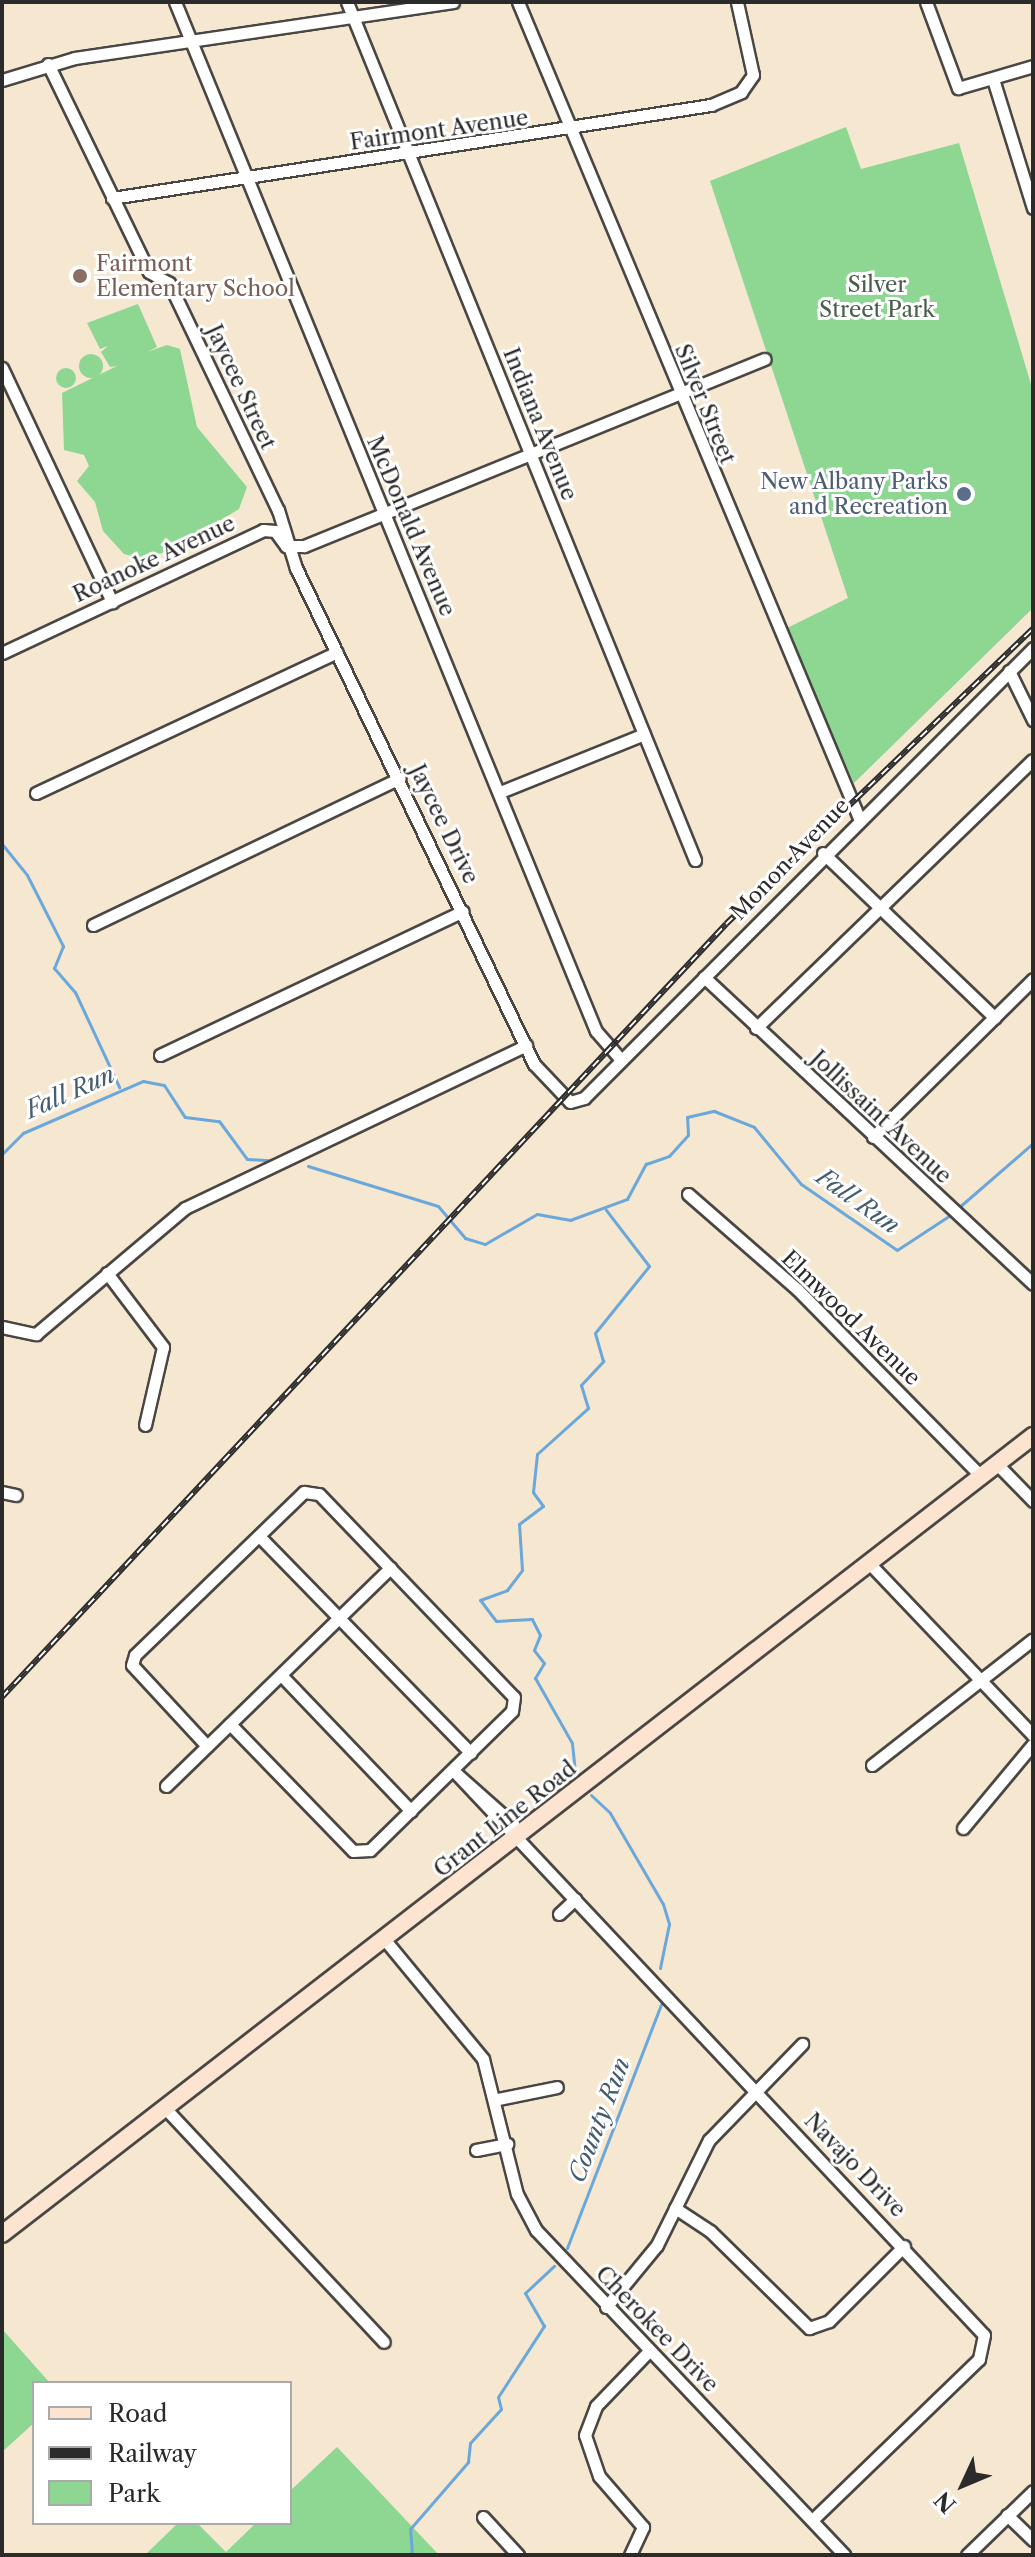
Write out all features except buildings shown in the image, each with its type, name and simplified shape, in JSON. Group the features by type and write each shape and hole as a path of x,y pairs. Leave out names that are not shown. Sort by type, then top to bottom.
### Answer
{"main road":[{"name":"Grant Line Road","path":"2,2234 1033,1436"}],"street":[{"name":"McDonald Avenue","path":"175,2 596,1031 620,1059"},
{"name":"Indiana Avenue","path":"347,2 695,860"},
{"path":"2,80 48,64 453,2"},
{"name":"Silver Street","path":"518,2 859,818"},
{"name":"Fairmont Avenue","path":"112,198 570,131 719,102 746,87 754,68 737,2"},
{"path":"926,2 948,75 962,88 1033,66"},
{"name":"Jaycee Street","path":"48,64 149,272 169,283 289,547"},
{"path":"993,79 1033,208"},
{"path":"289,547 385,513 764,359"},
{"path":"2,368 112,602"},
{"name":"Roanoke Avenue","path":"2,653 263,530 275,531 289,547"},
{"name":"Jaycee Drive","path":"289,547 526,1045 548,1085 579,1101"},
{"name":"Monon Avenue","path":"579,1101 823,853 1033,648"},
{"path":"36,793 337,652"},
{"path":"1009,671 1033,720"},
{"path":"500,792 644,734"},
{"path":"756,1028 1033,760"},
{"path":"93,925 400,778"},
{"path":"823,853 995,1018"},
{"path":"160,1055 463,911"},
{"name":"Jollissaint Avenue","path":"704,977 1033,1284"},
{"path":"873,1137 1033,979"},
{"path":"2,1327 36,1334 170,1218 526,1045"},
{"name":"Elmwood Avenue","path":"688,1194 797,1289 982,1477"},
{"path":"107,1273 163,1347 145,1425"},
{"path":"998,1465 1033,1501"},
{"path":"2,1492 16,1495"},
{"path":"207,1746 132,1665 304,1492 319,1494 514,1697 512,1711 456,1772 370,1850 353,1851 230,1724"},
{"path":"259,1536 471,1753"},
{"path":"869,1563 1033,1735"},
{"path":"166,1786 390,1568"},
{"path":"872,1765 1033,1639"},
{"path":"281,1675 411,1811"},
{"path":"963,1828 1033,1744"},
{"name":"Navajo Drive","path":"456,1772 980,2327 984,2352 812,2520"},
{"path":"559,1914 575,1899"},
{"name":"Cherokee Drive","path":"385,1940 468,2034 498,2099 507,2144 529,2218 606,2307 844,2555"},
{"path":"606,2307 644,2266 709,2140 754,2090 802,2044"},
{"path":"498,2099 557,2087"},
{"path":"165,2108 384,2342"},
{"path":"476,2150 507,2144"},
{"path":"675,2208 710,2231 809,2328 829,2321 904,2246"},
{"path":"630,2555 643,2527 599,2476 585,2435 596,2406 649,2351"},
{"path":"967,2555 1033,2491"},
{"path":"1007,2515 1033,2540"},
{"path":"483,2517 518,2555"}],"green space":[{"name":"Silver Street Park","path":"846,127 861,169 959,143 1033,391 1033,608 854,783 785,629 848,598 710,181"},
{"path":"138,304 157,347 147,352 167,345 180,349 197,427 247,487 239,509 172,550 141,559 124,554 103,531 95,502 77,481 89,466 84,455 64,450 62,393 117,366 110,367 101,352 108,346 100,349 87,323"},
{"path":"91,354 100,357 103,366 100,375 91,378 82,375 79,366 82,357"},
{"path":"62,368 70,368 76,378 70,388 62,388 56,382 56,374"},
{"path":"2,2329 48,2381 32,2381 32,2425 2,2452"},
{"path":"337,2447 439,2555 145,2555 176,2525 199,2525 226,2552 254,2525 292,2525 292,2489"}],"waterway":[{"path":"2,844 27,875 63,946 54,968 75,992 119,1087"},
{"name":"Fall Run","path":"2,1154 23,1133 143,1081 164,1085 185,1117 219,1121 247,1159 269,1160"},
{"name":"Fall Run","path":"308,1166 438,1206 465,1238 485,1244 537,1214 570,1220 627,1199 646,1164 669,1156 688,1135 687,1117 714,1111 754,1127 801,1184 897,1250 952,1214"},
{"name":"Fall Run","path":"958,1208 1033,1143"},
{"name":"County Run","path":"575,1772 572,1743 535,1678 544,1663 534,1650 540,1635 532,1619 496,1621 480,1600 507,1590 522,1570 519,1524 543,1506 533,1492 537,1454 588,1408 581,1385 603,1361 595,1333 649,1266 606,1210"},
{"name":"County Run","path":"591,1795 610,1813 663,1904 669,1924 660,1968"},
{"name":"County Run","path":"567,2248 661,2005"},
{"name":"County Run","path":"412,2555 410,2529 468,2462 470,2443 501,2409 498,2397 544,2326 525,2293 554,2266"}],"railway":[{"path":"2,1697 726,924 1033,629"}],"place":[{"name":"Fairmont Elementary School","path":"80,276"},
{"name":"New Albany Parks and Recreation","path":"964,494"}]}
